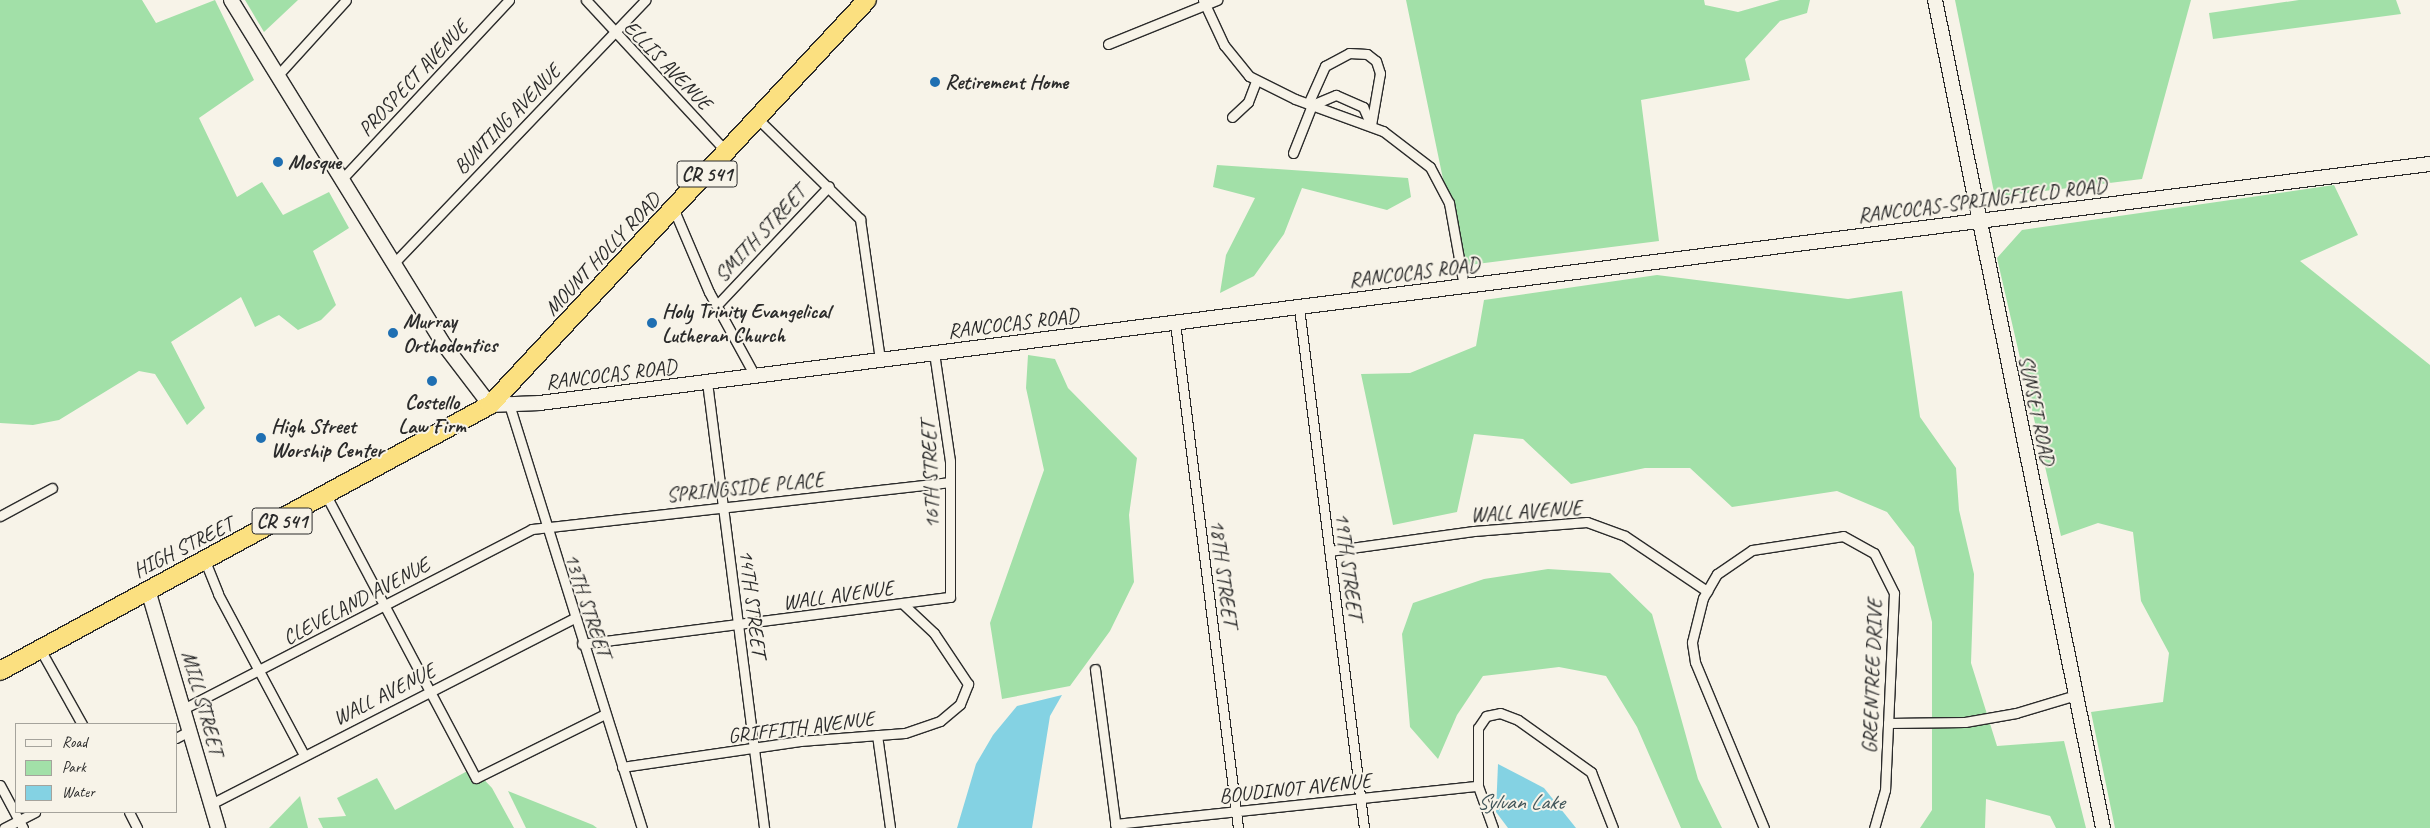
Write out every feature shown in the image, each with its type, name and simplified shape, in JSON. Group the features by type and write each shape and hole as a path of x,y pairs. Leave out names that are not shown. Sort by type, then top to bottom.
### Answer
{"highway":[{"name":"MOUNT HOLLY ROAD","path":"490,405 507,397 674,210 867,0"},
{"name":"HIGH STREET","path":"0,670 148,590 327,497 490,405"}],"main road":[{"path":"231,0 463,372 490,405"},
{"name":"SUNSET ROAD","path":"1935,0 2103,828"},
{"name":"RANCOCAS-SPRINGFIELD ROAD","path":"1540,276 1978,219 2430,164"},
{"name":"RANCOCAS ROAD","path":"507,397 707,382 1540,276"},
{"name":"MILL STREET","path":"148,590 185,708 218,828"}],"street":[{"path":"278,75 346,0"},
{"name":"PROSPECT AVENUE","path":"342,179 509,0"},
{"name":"ELLIS AVENUE","path":"586,0 613,33 727,152"},
{"name":"BUNTING AVENUE","path":"394,263 645,0"},
{"path":"1108,44 1204,3 1217,0"},
{"path":"1204,3 1229,53 1256,81 1310,104 1371,125 1409,147 1438,177 1449,203 1464,286"},
{"path":"1293,153 1325,66 1349,53 1366,54 1376,61 1380,73 1371,125"},
{"path":"1232,117 1248,102 1256,81"},
{"path":"1310,104 1336,95 1362,107 1371,125"},
{"path":"758,119 829,186 862,225 880,360"},
{"name":"SMITH STREET","path":"717,305 829,186"},
{"path":"674,210 717,305 755,376"},
{"name":"19TH STREET","path":"1299,308 1364,828"},
{"name":"18TH STREET","path":"1175,323 1238,828"},
{"name":"16TH STREET","path":"934,353 947,423 950,597"},
{"name":"14TH STREET","path":"707,382 764,828"},
{"name":"13TH STREET","path":"507,397 544,526 642,828"},
{"name":"SPRINGSIDE PLACE","path":"544,526 948,482"},
{"path":"0,516 52,488"},
{"path":"327,497 476,778 605,714"},
{"name":"WALL AVENUE","path":"1329,551 1474,531 1587,522 1625,536 1707,591"},
{"name":"CLEVELAND AVENUE","path":"185,708 259,672 525,532 544,526"},
{"name":"GREENTREE DRIVE","path":"1764,828 1695,662 1692,642 1707,591 1727,565 1761,548 1843,536 1864,546 1880,562 1894,593 1885,790 1874,828"},
{"path":"205,561 259,672 304,754"},
{"name":"WALL AVENUE","path":"582,644 738,626 950,597"},
{"name":"GRIFFITH AVENUE","path":"622,767 754,748 877,735 932,725 954,710 968,691 965,679 934,632 903,604"},
{"name":"WALL AVENUE","path":"211,804 304,754 574,618"},
{"path":"40,649 81,723"},
{"path":"1095,670 1115,826"},
{"path":"1888,723 1965,722 2016,713 2076,695"},
{"path":"1493,828 1478,786 1478,728 1492,713 1510,716 1591,772 1613,828"},
{"path":"178,737 191,730"},
{"path":"877,735 890,828"},
{"path":"0,785 15,813"},
{"name":"BOUDINOT AVENUE","path":"1115,826 1236,811 1478,786"},
{"path":"4,828 21,824 34,813"},
{"path":"130,813 137,828"}],"green space":[{"path":"0,0 142,0 156,23 215,0 254,80 199,118 237,197 262,182 283,215 329,192 349,228 313,251 336,305 321,320 298,330 279,315 255,327 241,297 171,342 205,408 187,425 155,374 139,371 59,420 33,425 0,423"},
{"path":"245,0 298,0 264,32"},
{"path":"1406,0 1704,0 1705,5 1738,12 1780,0 1810,0 1807,13 1780,21 1745,59 1750,80 1641,100 1659,241 1461,266"},
{"path":"1955,0 2191,0 2142,179 1995,197"},
{"path":"2299,0 2396,0 2401,14 2213,39 2209,13"},
{"path":"1217,165 1408,178 1411,197 1387,210 1302,188 1284,234 1254,276 1220,293 1226,255 1255,198 1213,187"},
{"path":"2334,185 2358,235 2300,261 2430,365 2430,828 2115,828 2091,712 2163,702 2169,653 2141,601 2133,532 2098,523 2061,536 1997,258 2022,230"},
{"path":"1657,275 1848,299 1902,291 1920,417 1956,468 1959,510 1974,574 1971,663 1997,746 2064,741 2086,828 2056,828 2050,816 1986,799 1985,828 1920,828 1932,810 1932,622 1914,547 1887,512 1837,491 1732,507 1690,468 1645,468 1571,484 1523,439 1474,434 1457,512 1393,525 1361,374 1410,373 1476,346 1484,300"},
{"path":"1028,355 1055,359 1068,388 1137,458 1129,515 1134,582 1110,631 1070,686 1002,699 990,623 1044,470 1026,388"},
{"path":"1548,569 1610,573 1652,614 1698,779 1722,828 1681,828 1637,727 1606,676 1559,667 1483,676 1457,715 1438,759 1410,727 1402,634 1413,603 1484,579"},
{"path":"473,768 492,788 514,828 323,828 318,818 346,816 337,798 377,778 395,810"},
{"path":"508,791 593,825 597,828 526,828"},
{"path":"300,796 308,828 269,828"}],"water":[{"path":"1062,695 1050,716 1032,828 957,828 976,764 993,735 1017,706"},
{"name":"Sylvan Lake","path":"1498,764 1544,788 1576,828 1508,828 1496,812"}],"place":[{"name":"Retirement Home","path":"935,82"},
{"name":"Mosque","path":"278,162"},
{"name":"Holy Trinity Evangelical Lutheran Church","path":"652,323"},
{"name":"Murray Orthodontics","path":"393,333"},
{"name":"Costello Law Firm","path":"432,381"},
{"name":"High Street Worship Center","path":"261,438"}]}
